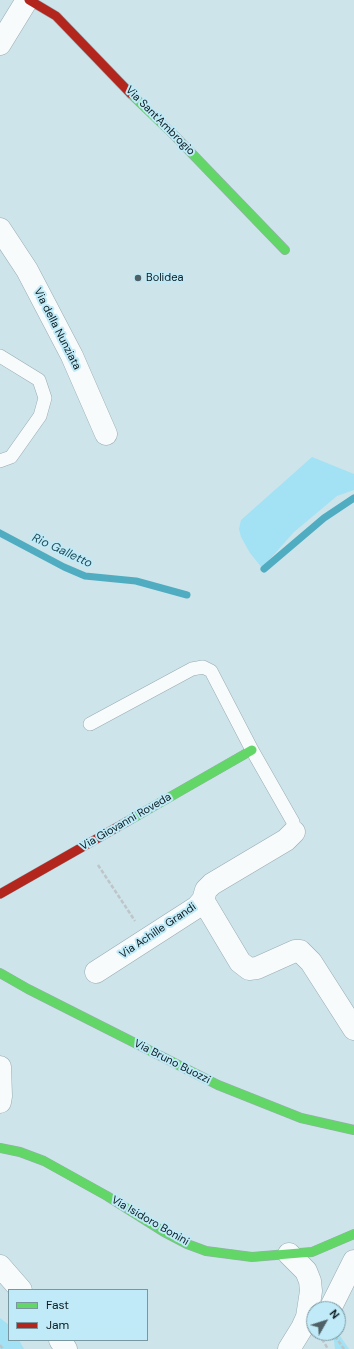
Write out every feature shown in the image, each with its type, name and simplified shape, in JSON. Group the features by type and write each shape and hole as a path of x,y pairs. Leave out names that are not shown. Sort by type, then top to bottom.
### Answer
{"street":[{"name":"Via Sant'Ambrogio","path":"0,44 28,0 56,16 285,250"},
{"name":"Via della Nunziata","path":"0,229 27,270 72,356 106,434"},
{"name":"Via Giovanni Roveda","path":"0,894 252,750"},
{"name":"Via Achille Grandi","path":"96,972 197,907 203,900 206,890 212,884 286,840 294,832"},
{"path":"203,900 240,962 249,969 257,968 295,951 300,951 311,962 353,1024"},
{"name":"Via Bruno Buozzi","path":"1,975 218,1086 301,1118 354,1130"},
{"path":"0,1067 0,1102"},
{"name":"Via Isidoro Bonini","path":"0,1148 20,1152 44,1161 107,1196 164,1232 187,1244 206,1251 252,1257 312,1252 354,1234"},
{"path":"289,1254 306,1271 310,1281 311,1291 307,1318 289,1349"},
{"path":"334,1301 354,1261"},
{"path":"0,1266 20,1289"},
{"path":"292,1349 306,1339"}],"lane":[{"path":"0,356 39,380 45,398 40,416 11,457 0,461"},
{"path":"90,724 192,669 203,668 212,671 252,750 293,822 294,832"}],"path":[{"path":"96,861 148,939"},
{"path":"0,1345 3,1349"}],"shaded area":[{"path":"312,457 354,474 354,490 337,496 294,532 262,568 250,553 241,537 239,529 241,520"},
{"path":"0,1318 8,1324 8,1341 20,1341 24,1349 0,1349"},
{"path":"334,1341 344,1341 349,1349 335,1349"}],"waterway":[{"name":"Rio Galletto","path":"264,569 324,518 354,498"},
{"name":"Rio Galletto","path":"0,533 64,567 85,576 136,581 187,595"}],"traffic: fast":[{"path":"131,94 175,136 285,250"},
{"path":"128,821 252,750"},
{"path":"0,973 28,989 218,1085 301,1118 354,1130"},
{"path":"0,1148 20,1152 44,1161 107,1196 164,1232 187,1244 206,1251 252,1257 312,1252 354,1234"}],"traffic: jam":[{"path":"29,0 56,16 131,94"},
{"path":"0,894 128,821"}],"place":[{"name":"Bolidea","path":"138,278"}]}
